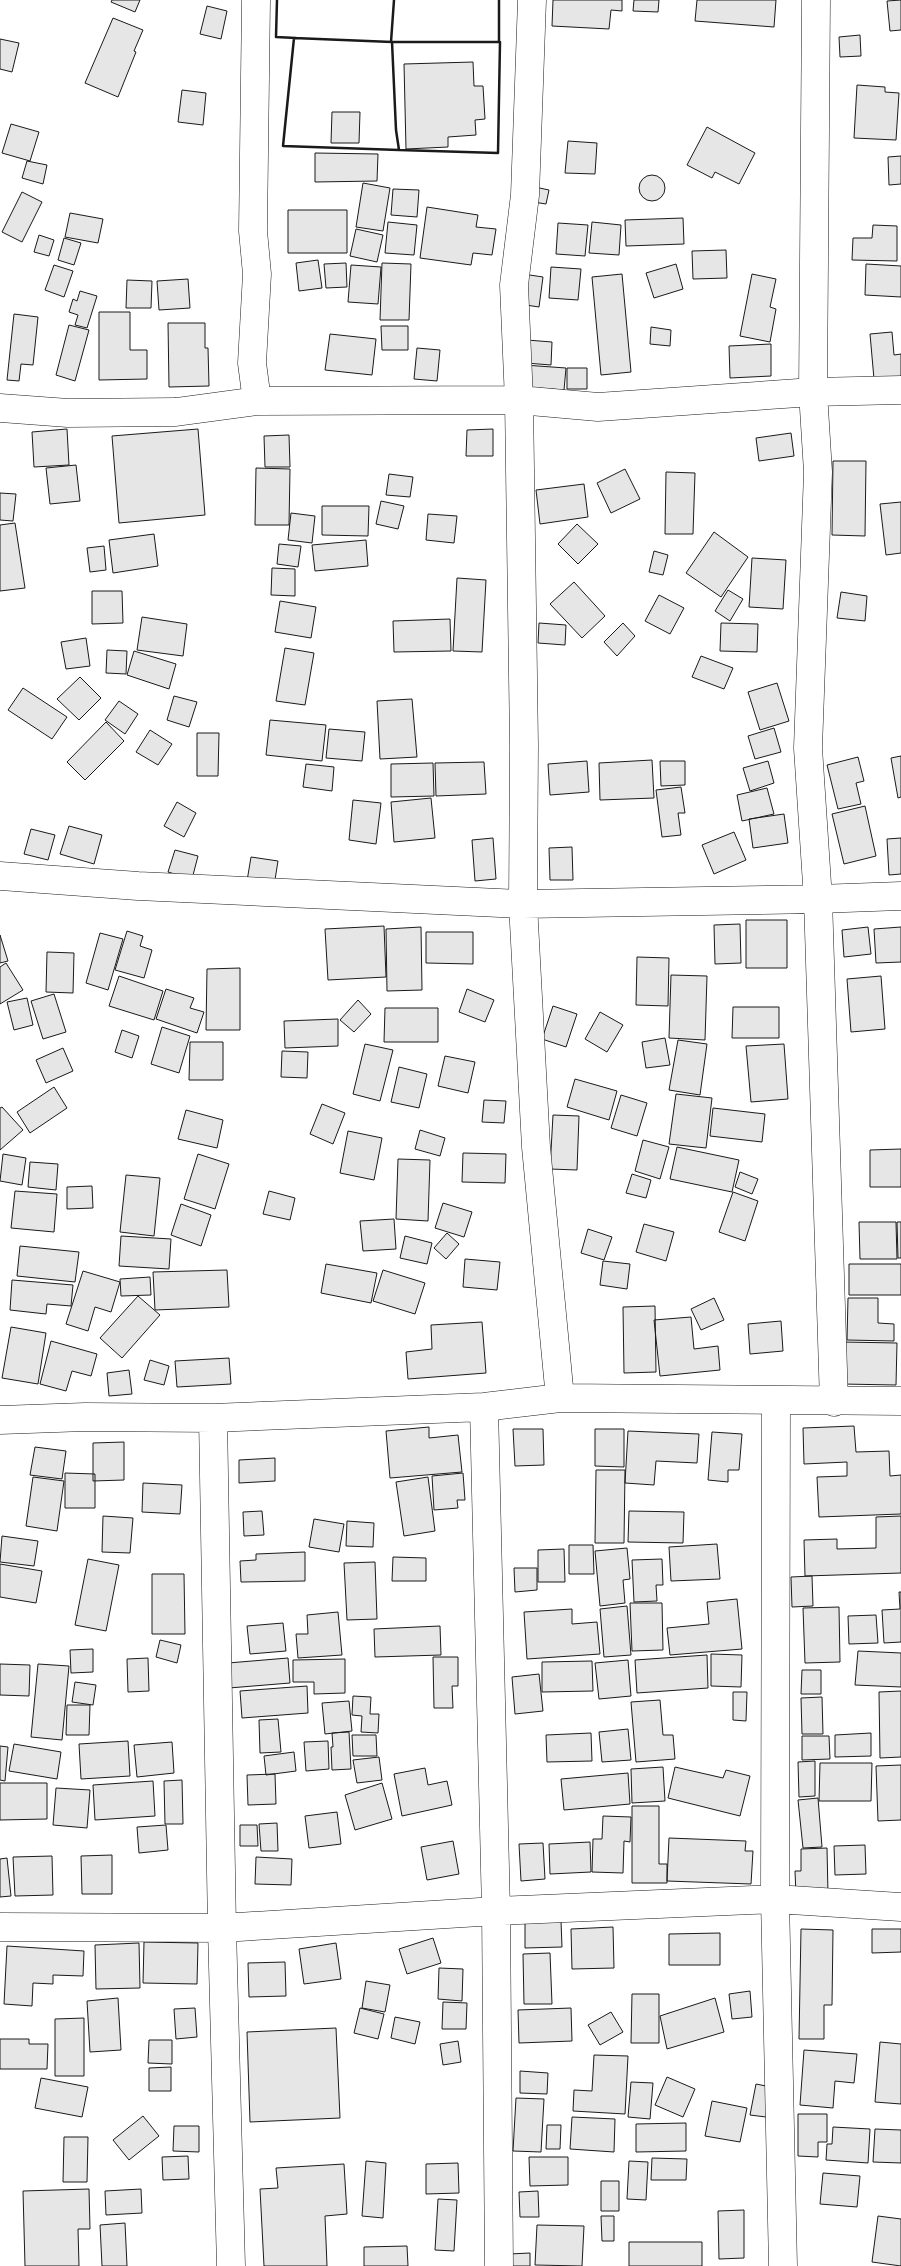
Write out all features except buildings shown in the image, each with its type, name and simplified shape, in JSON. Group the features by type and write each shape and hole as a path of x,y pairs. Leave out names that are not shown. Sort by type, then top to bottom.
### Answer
{"street":[{"path":"256,0 254,231 257,274 252,363 257,401"},
{"path":"532,0 525,195 514,285 519,400 524,745 522,904 536,1147 560,1398"},
{"path":"816,0 813,392 818,472 808,748 818,899 834,1402"},
{"path":"0,408 68,413 176,412 257,401 519,400 598,406 813,392 901,390"},
{"path":"0,876 138,886 522,904 901,896"},
{"path":"0,1420 84,1417 213,1418 484,1407 560,1398 834,1402 901,1401"},
{"path":"776,1401 775,1899 783,2266"},
{"path":"484,1407 496,1911 499,2266"},
{"path":"213,1418 222,1928 232,2266"},
{"path":"0,1927 222,1928 496,1911 775,1899 901,1907"}],"wall":[{"path":"277,0 276,37 296,38"},
{"path":"391,42 394,0"},
{"path":"499,0 499,42"},
{"path":"392,42 396,130 399,150 283,146 294,38 392,42 500,42 498,153 399,150 396,130 392,42"}]}
